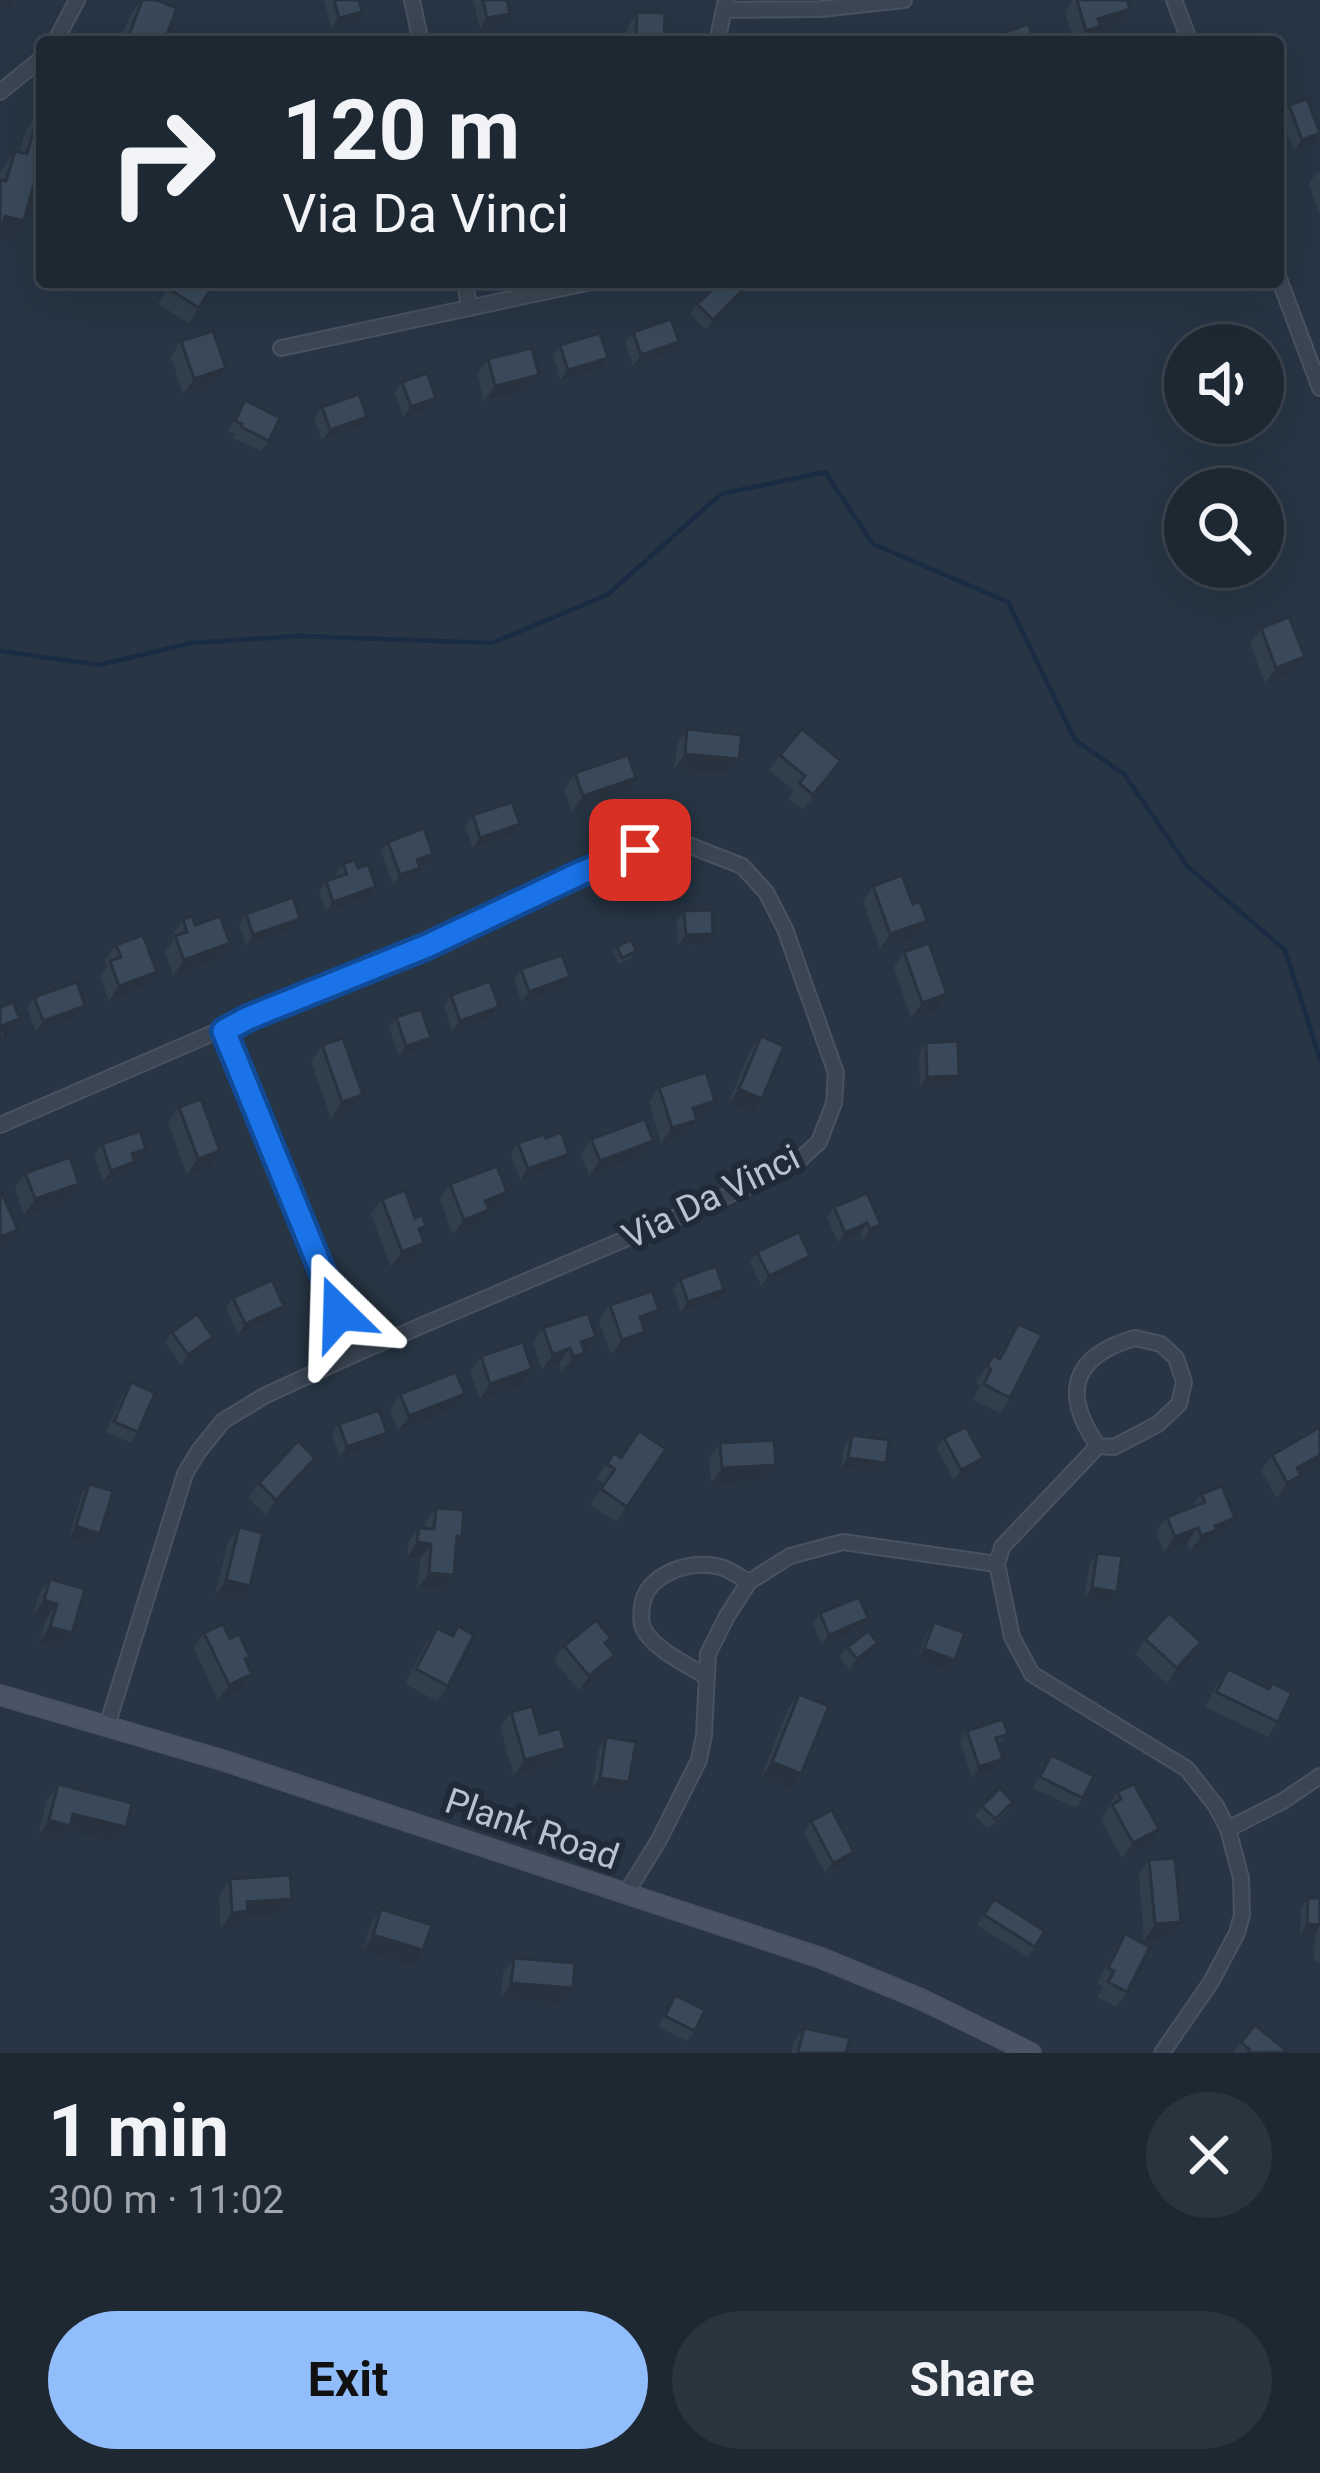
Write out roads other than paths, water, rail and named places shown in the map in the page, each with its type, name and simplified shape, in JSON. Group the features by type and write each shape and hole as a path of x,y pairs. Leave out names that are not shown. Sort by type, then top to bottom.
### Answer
{"street":[{"path":"58,36 77,0"},
{"path":"412,0 420,36"},
{"path":"718,36 725,5 821,9 904,0"},
{"path":"1174,0 1188,36"},
{"path":"0,92 36,63"},
{"path":"466,288 469,307"},
{"path":"281,348 562,288"},
{"path":"1282,288 1320,388"},
{"name":"Via Da Vinci","path":"0,1125 427,946 581,873 670,844 691,846 742,866 766,892 785,929 836,1073 834,1103 819,1142 797,1162 355,1354 224,1421 185,1474 107,1726"},
{"path":"224,1031 355,1354"},
{"path":"1135,1338 1161,1344 1176,1358 1184,1382 1179,1404 1158,1424 1114,1447 1098,1446 1075,1388 1082,1370 1109,1346 1135,1338"},
{"path":"1098,1446 1002,1547 997,1564 1012,1637 1032,1674 1187,1769 1228,1829 1241,1878 1242,1916 1237,1933 1211,1982 1162,2053"},
{"path":"625,1895 699,1760 708,1654 749,1582 790,1556 843,1542 997,1564"},
{"path":"707,1677 644,1631 640,1621 644,1592 674,1570 696,1566 719,1565 749,1582"},
{"name":"Plank Road","path":"0,1695 715,1921 923,2000 1031,2053"},
{"path":"1228,1829 1320,1776"}],"waterway":[{"path":"0,651 99,665 191,643 299,636 492,643 607,595 721,494 825,472 873,544 1008,602 1075,740 1124,774 1188,867 1285,950 1320,1059"}]}
